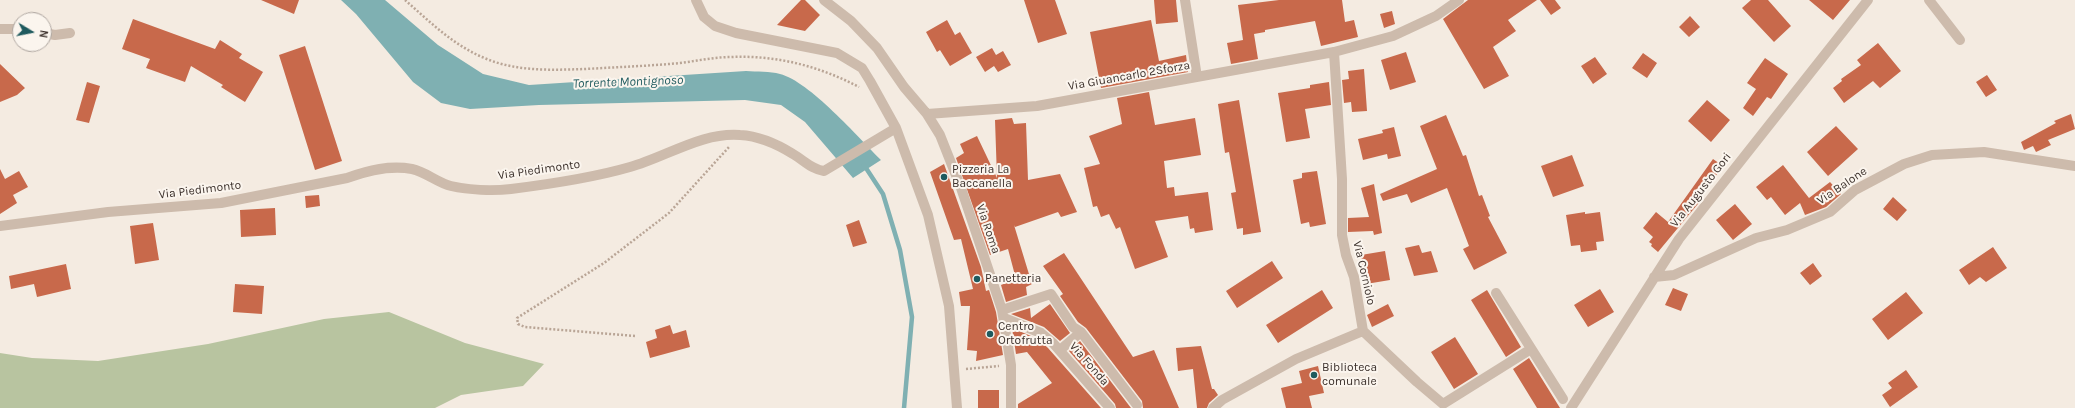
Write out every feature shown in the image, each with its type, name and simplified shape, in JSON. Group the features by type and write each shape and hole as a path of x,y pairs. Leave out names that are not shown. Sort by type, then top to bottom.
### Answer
{"street":[{"name":"Via Roma","path":"824,0 851,21 878,48 904,87 927,114 940,135 961,188 1003,314 1011,365 1011,408"},
{"path":"1185,0 1198,77"},
{"name":"Via Giuancarlo 2Sforza","path":"927,114 1037,106 1334,52 1392,36 1436,16 1460,0"},
{"name":"Via Augusto Gori","path":"1572,408 1654,276 1679,239 1868,0"},
{"path":"1929,0 1960,40"},
{"path":"698,2 704,17 715,26 736,32 837,53 862,68 896,128 928,215 949,306 957,408"},
{"path":"0,29 12,29"},
{"path":"52,34 70,33"},
{"name":"Via Corniolo","path":"1334,52 1342,179 1342,235 1346,255 1354,277 1363,331"},
{"name":"Via Piedimonto","path":"0,226 108,212 221,203 347,178 366,171 392,167 414,170 451,186 480,189 510,189 630,167 707,138 724,135 739,134 764,140 780,146 815,170 824,171 833,167 882,134 896,128"},
{"name":"Via Balone","path":"1654,276 1674,275 1756,238 1787,230 1830,212 1855,190 1904,164 1932,155 1984,152 2075,166"},
{"path":"1496,293 1563,399"},
{"path":"1003,314 1050,294 1073,327 1081,332 1137,405"},
{"name":"Via Fonda","path":"1003,314 1041,333 1060,350 1110,408"},
{"path":"1213,408 1222,400 1296,360 1363,331 1417,382 1443,404 1531,349"},
{"path":"1060,350 1081,332"}],"path":[{"path":"405,0 460,46 482,58 507,66 533,70 568,70 681,63 729,57 755,57 780,60 817,69 877,94"},
{"path":"635,336 525,327 518,324 517,318 604,263 669,213 739,134"},
{"path":"954,370 1011,365"}],"green space":[{"path":"389,312 465,343 544,364 523,386 461,395 435,408 0,408 0,353 32,358 98,361 208,344 324,319"}],"water":[{"path":"341,0 385,0 438,45 483,74 529,85 746,71 780,74 805,87 819,98 881,160 853,178 805,122 781,105 745,100 539,105 470,109 441,103 413,82 356,14"}],"building":[{"path":"261,0 299,0 294,14"},
{"path":"801,0 805,0 820,15 805,31 777,25"},
{"path":"1024,0 1055,0 1067,34 1038,43"},
{"path":"1154,0 1176,0 1178,22 1156,24"},
{"path":"1279,0 1342,0 1345,22 1354,20 1358,37 1321,46 1315,21 1265,30 1265,32 1254,34 1258,59 1231,64 1227,43 1243,40 1238,5"},
{"path":"1468,0 1537,0 1508,20 1516,31 1493,47 1509,76 1484,89 1443,19"},
{"path":"1540,0 1555,0 1561,8 1551,15"},
{"path":"1751,0 1768,0 1791,26 1774,42 1742,8"},
{"path":"1809,0 1850,0 1833,20"},
{"path":"1392,11 1395,24 1384,28 1380,14"},
{"path":"1690,16 1700,27 1689,37 1679,27"},
{"path":"133,19 215,49 220,40 242,54 239,58 263,72 245,102 221,87 223,85 191,66 185,82 146,68 150,59 122,49"},
{"path":"947,20 955,35 960,32 972,53 950,66 940,50 937,52 926,32"},
{"path":"1151,20 1159,61 1186,55 1188,72 1101,88 1090,32"},
{"path":"1878,43 1901,71 1880,88 1873,81 1844,103 1833,88 1842,81 1841,79 1861,65 1857,60"},
{"path":"305,46 342,161 315,170 279,55"},
{"path":"992,48 996,55 1003,51 1011,65 998,72 994,66 985,72 976,57"},
{"path":"1406,52 1416,82 1390,90 1381,60"},
{"path":"1643,53 1657,63 1647,78 1632,68"},
{"path":"1595,57 1607,74 1593,84 1581,66"},
{"path":"1765,58 1788,74 1771,99 1767,97 1753,116 1743,108 1756,89 1747,83"},
{"path":"0,64 25,88 17,95 0,102"},
{"path":"1364,69 1367,111 1352,112 1351,102 1344,103 1342,80 1349,79 1348,71"},
{"path":"1987,75 1997,90 1986,97 1976,82"},
{"path":"87,82 100,86 89,123 76,120"},
{"path":"1329,82 1331,105 1305,109 1310,138 1286,142 1278,93 1310,88 1310,85"},
{"path":"1149,92 1155,125 1195,118 1201,155 1164,161 1167,188 1174,187 1175,196 1208,192 1213,230 1195,233 1194,228 1190,229 1188,216 1155,221 1168,257 1135,269 1120,227 1116,229 1109,214 1101,217 1097,206 1093,207 1084,168 1100,164 1089,136 1122,124 1117,98"},
{"path":"1239,100 1261,232 1243,235 1243,228 1237,229 1231,193 1236,192 1229,152 1225,153 1218,104"},
{"path":"1707,100 1730,120 1711,142 1688,121"},
{"path":"2071,114 2075,129 2048,140 2051,145 2036,152 2033,146 2024,150 2021,142 2056,123 2054,121"},
{"path":"1446,115 1463,156 1466,155 1479,196 1482,195 1490,216 1488,217 1507,253 1474,270 1463,249 1469,246 1447,188 1411,203 1407,194 1383,201 1380,194 1437,169 1420,126"},
{"path":"1012,118 1014,124 1026,123 1028,180 1060,174 1077,212 1061,217 1058,212 1015,227 1014,225 1032,284 1026,287 1027,295 1006,302 1001,285 1016,279 1008,249 990,255 956,158 964,153 960,144 977,136 997,178 995,120"},
{"path":"1836,126 1858,149 1828,176 1807,152"},
{"path":"1394,127 1401,156 1388,159 1387,154 1363,160 1358,139 1383,133 1382,130"},
{"path":"1572,155 1584,186 1553,197 1541,166"},
{"path":"1713,159 1723,166 1700,197 1702,199 1658,252 1649,242 1653,237 1643,228 1656,212 1668,222"},
{"path":"944,164 981,267 986,291 989,290 996,312 1003,355 976,361 977,351 967,350 970,306 961,306 959,292 973,289 961,239 954,240 930,172"},
{"path":"1783,165 1809,198 1830,182 1841,194 1826,207 1805,215 1800,203 1785,215 1771,197 1767,200 1756,187"},
{"path":"0,169 5,179 19,171 28,187 13,195 17,203 0,214"},
{"path":"1317,171 1326,224 1310,227 1309,222 1301,224 1293,180 1302,178 1302,173"},
{"path":"1374,184 1382,233 1374,235 1373,231 1348,232 1348,218 1369,217 1361,188"},
{"path":"319,195 320,206 306,208 305,196"},
{"path":"1893,197 1907,210 1897,221 1883,209"},
{"path":"1735,204 1752,224 1733,240 1716,220"},
{"path":"275,208 276,235 241,237 240,210"},
{"path":"1585,212 1585,214 1600,212 1604,241 1596,242 1597,250 1581,252 1580,245 1571,246 1566,215"},
{"path":"859,220 867,243 853,247 846,225"},
{"path":"153,223 159,260 135,264 130,226"},
{"path":"1419,245 1422,253 1431,251 1438,272 1414,276 1405,248"},
{"path":"1993,247 2007,268 1986,282 1980,277 1969,285 1959,270"},
{"path":"1385,251 1390,280 1366,284 1361,255"},
{"path":"1064,253 1133,357 1154,350 1179,408 1143,408 1142,401 1086,328 1078,322 1060,296 1063,294 1043,266"},
{"path":"1272,261 1283,278 1237,308 1226,291"},
{"path":"1813,263 1822,276 1810,285 1800,273"},
{"path":"66,264 71,289 37,297 34,284 11,289 9,276"},
{"path":"235,284 264,286 262,314 233,312"},
{"path":"1673,288 1688,294 1681,311 1665,305"},
{"path":"1600,289 1614,312 1588,327 1574,305"},
{"path":"1322,290 1333,308 1278,343 1266,325"},
{"path":"1487,290 1521,347 1506,357 1471,300"},
{"path":"1906,292 1923,313 1888,340 1872,319"},
{"path":"1050,304 1070,333 1060,341 1044,327 1011,314 1030,308 1031,318"},
{"path":"1388,304 1394,316 1372,327 1367,315"},
{"path":"670,325 673,334 686,330 690,347 650,358 646,342 657,338 655,330"},
{"path":"1012,328 1038,339 1048,348 1101,408 1018,408 1018,404 1052,383 1027,352 1016,354"},
{"path":"1455,337 1478,374 1454,389 1431,352"},
{"path":"1080,341 1131,408 1116,408 1115,404 1069,351"},
{"path":"1201,346 1212,389 1214,389 1218,395 1209,403 1207,408 1197,408 1193,369 1178,371 1176,348"},
{"path":"1529,358 1560,408 1537,408 1513,369"},
{"path":"1318,366 1324,393 1309,396 1312,408 1286,408 1281,388 1302,383 1299,371"},
{"path":"1906,370 1918,387 1890,407 1882,395 1892,388 1888,383"},
{"path":"978,390 999,390 999,408 978,408"}],"waterway":[{"name":"Torrente Montignoso","path":"864,165 883,194 900,250 912,317 904,408"}],"place":[{"name":"Pizzeria La Baccanella","path":"944,177"},
{"name":"Panetteria","path":"977,279"},
{"name":"Centro Ortofrutta","path":"990,334"},
{"name":"Biblioteca comunale","path":"1314,375"}]}
